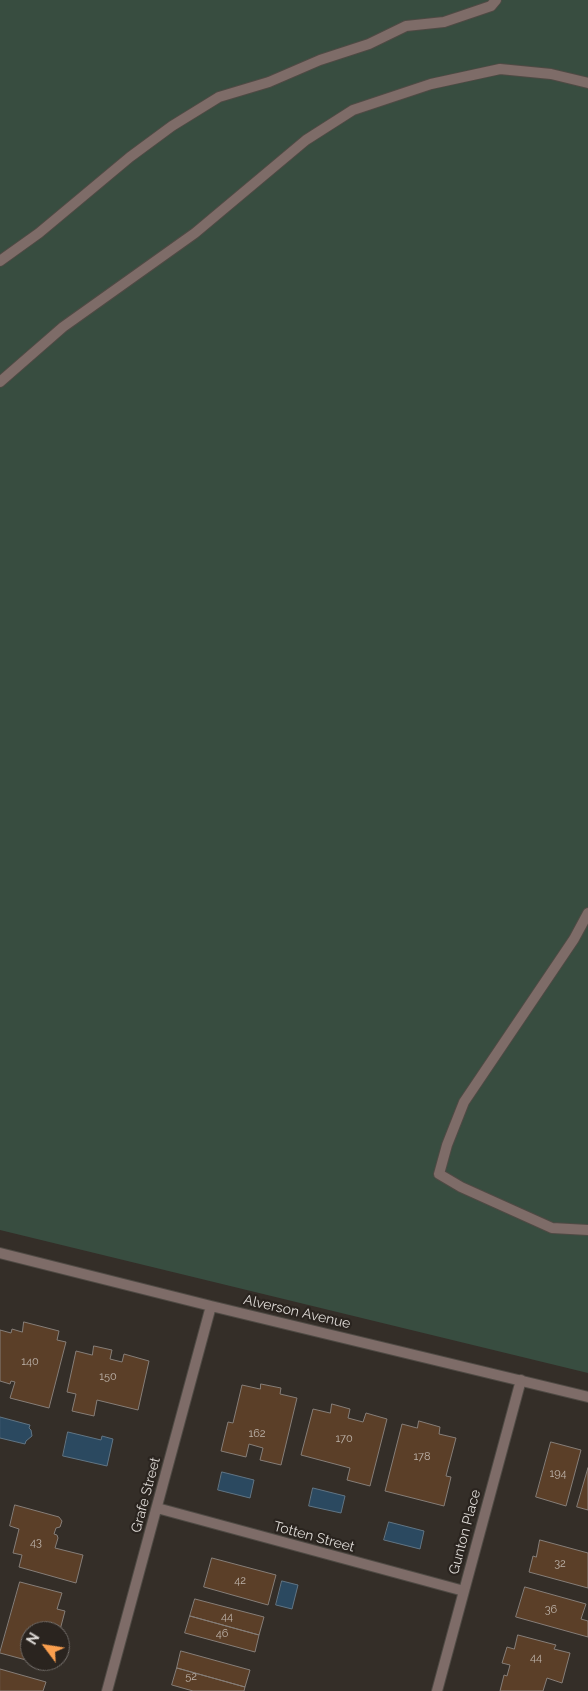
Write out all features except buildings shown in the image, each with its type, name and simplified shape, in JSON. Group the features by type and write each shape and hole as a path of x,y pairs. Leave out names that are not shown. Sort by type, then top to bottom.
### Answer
{"street":[{"path":"0,261 39,233 130,157 172,126 219,97 269,82 320,60 369,44 406,26 444,22 491,6 496,0"},
{"path":"0,382 63,327 195,233 306,140 353,110 431,84 500,69 551,74 588,83"},
{"path":"588,912 574,939 464,1102 447,1144 440,1174 461,1187 552,1228 588,1230"},
{"name":"Alverson Avenue","path":"0,1253 588,1397"},
{"name":"Grafe Street","path":"107,1691 211,1306"},
{"name":"Gunton Place","path":"437,1691 521,1380"},
{"name":"Totten Street","path":"157,1508 464,1591"}],"green space":[{"path":"0,0 588,0 588,1373 0,1230"}],"water":[{"path":"0,1417 30,1425 29,1428 32,1436 25,1444 0,1438"},
{"path":"68,1432 101,1440 102,1436 113,1439 107,1466 63,1456"},
{"path":"222,1472 254,1480 250,1498 218,1490"},
{"path":"313,1488 345,1496 341,1513 309,1506"},
{"path":"389,1522 424,1531 420,1549 384,1540"},
{"path":"282,1581 298,1585 292,1609 276,1605"}]}
